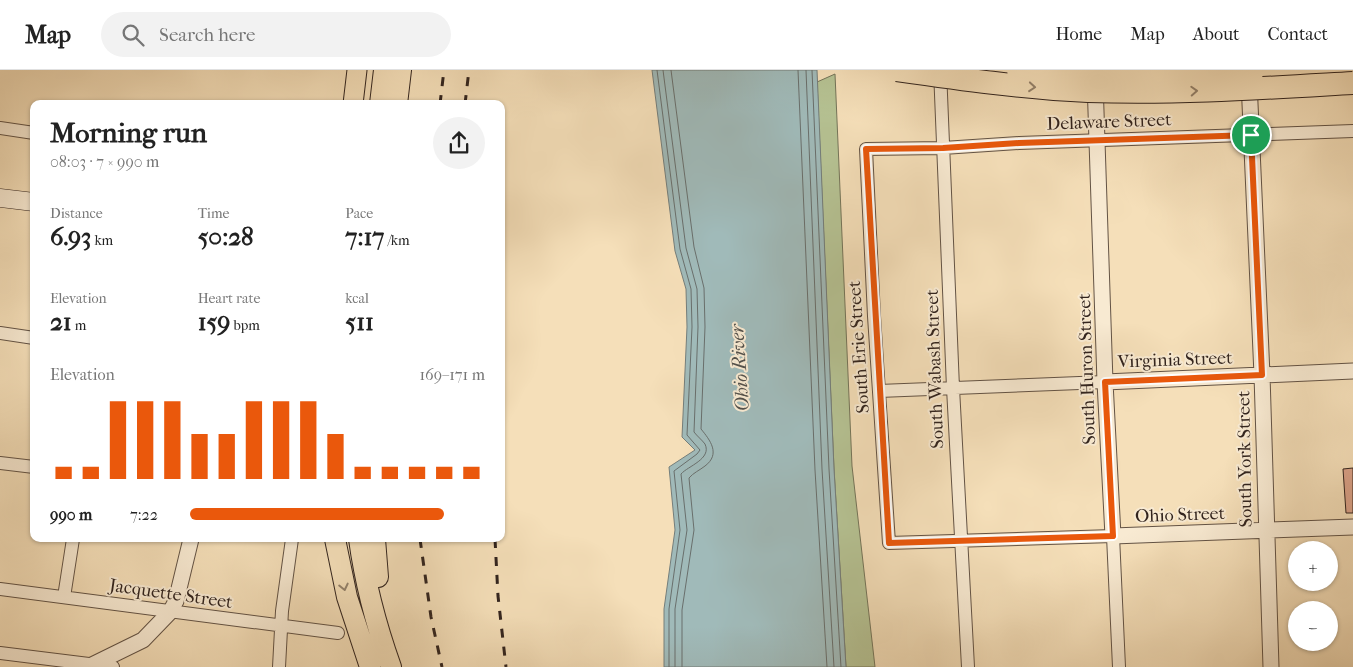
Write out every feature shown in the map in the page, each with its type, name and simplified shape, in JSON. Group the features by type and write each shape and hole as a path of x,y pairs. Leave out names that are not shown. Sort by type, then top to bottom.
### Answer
{"highway":[{"path":"380,100 384,70"},
{"path":"397,100 401,70"},
{"path":"896,70 1029,87 1113,91 1177,92 1353,83"},
{"path":"1018,70 1072,75 1160,76 1323,70"},
{"path":"336,542 347,597 370,667"},
{"path":"359,542 365,579 383,646 391,667"},
{"path":"374,542 378,577 395,644 404,667"}],"main road":[{"path":"353,100 357,70"},
{"path":"0,198 30,202"}],"street":[{"name":"South Wabash Street","path":"940,70 953,388 968,667"},
{"name":"South Huron Street","path":"1095,70 1105,382 1118,667"},
{"name":"South York Street","path":"1248,70 1262,375 1272,667"},
{"path":"0,128 30,132"},
{"name":"Delaware Street","path":"866,149 943,148 1019,143 1353,131"},
{"name":"South Erie Street","path":"866,149 889,543"},
{"path":"0,333 30,337"},
{"name":"Virginia Street","path":"880,391 1353,371"},
{"path":"0,462 30,466"},
{"name":"Ohio Street","path":"889,543 962,542 1353,527"},
{"path":"64,597 72,542"},
{"path":"90,666 144,640 170,612 178,593 190,542"},
{"path":"279,667 281,626 292,542"},
{"name":"Jacquette Street","path":"0,589 338,633"},
{"path":"0,653 90,666 113,667"}],"green space":[{"path":"835,74 852,466 875,667 846,667 834,469 817,82"}],"water":[{"name":"Ohio River","path":"652,70 817,70 834,469 846,667 664,667 664,609 675,530 669,467 695,450 682,437 687,327 686,289 675,251"}],"building":[{"path":"1353,468 1353,513 1346,513 1343,469"}],"railway":[{"path":"440,100 444,70"},
{"path":"465,100 469,70"},
{"path":"420,542 431,617 442,667"},
{"path":"495,542 498,596 506,667"}],"route":[{"path":"1251,135 1262,375 1105,382 1113,536 889,543 874,316 866,149 943,148 1019,143 1251,135"}]}
